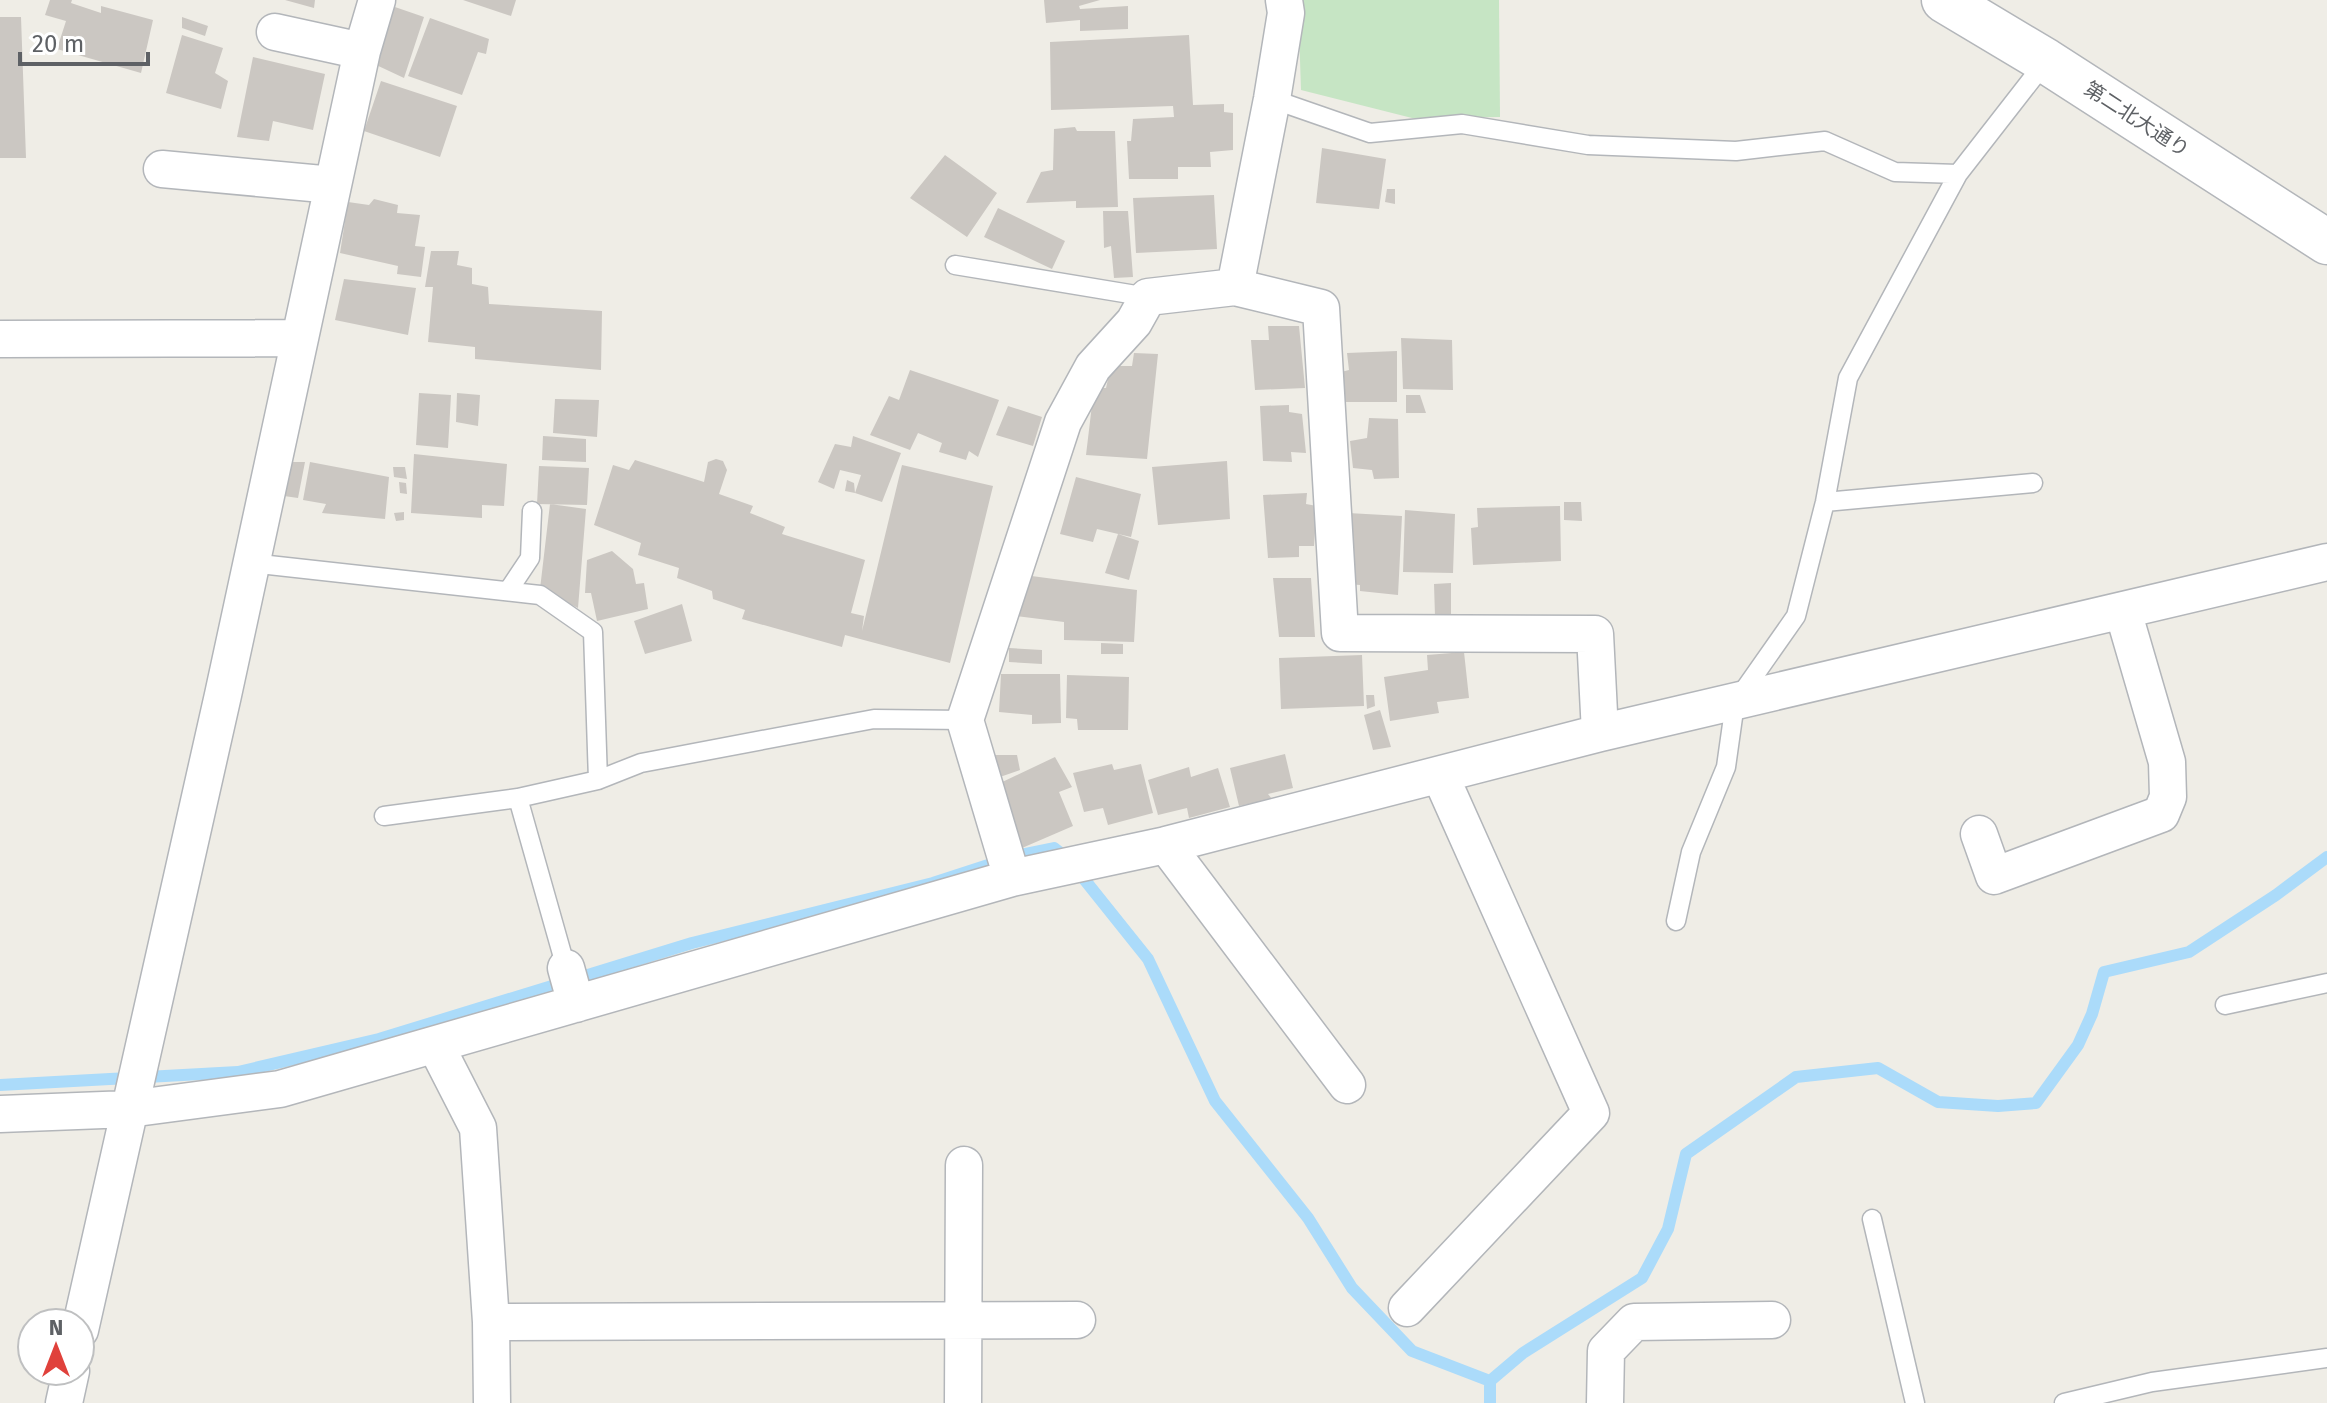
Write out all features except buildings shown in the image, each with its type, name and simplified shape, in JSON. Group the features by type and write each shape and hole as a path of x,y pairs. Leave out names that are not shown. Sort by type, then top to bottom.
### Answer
{"street":[{"path":"85,1307 362,51 377,0"},
{"path":"1235,287 1272,99 1286,13 1284,0"},
{"name":"第二北大通り","path":"1944,0 2046,61 2327,242"},
{"path":"275,32 362,51"},
{"path":"162,169 333,185"},
{"path":"1022,874 999,832 965,720 1063,422 1093,367 1134,322 1148,297 1235,287 1321,308 1340,633 1595,634 1600,733"},
{"path":"0,339 300,338"},
{"path":"0,1114 133,1088 280,1089 436,1046 572,989 1022,874 1166,845 1600,733 2327,562"},
{"path":"1979,834 1994,876 2161,814 2168,797 2167,762 2123,611"},
{"path":"1407,1308 1591,1113 1440,775"},
{"path":"1166,845 1347,1085"},
{"path":"436,1046 478,1128 491,1322 492,1403"},
{"path":"963,1403 964,1165"},
{"path":"491,1322 1077,1320"},
{"path":"1605,1403 1606,1351 1634,1322 1772,1320"}],"lane":[{"path":"1676,921 1691,852 1726,767 1735,703 1796,616 1825,502 1848,378 1958,174 2046,61"},
{"path":"1272,99 1370,133 1462,124 1588,145 1736,151 1825,141 1895,172 1958,174"},
{"path":"955,265 1148,297"},
{"path":"1825,502 2033,483"},
{"path":"508,591 530,558 532,511"},
{"path":"251,563 540,595 593,632 598,780"},
{"path":"384,816 518,798 598,780 641,763 874,719 965,720"},
{"path":"518,798 572,989"},
{"path":"2225,1005 2327,983"},
{"path":"1872,1219 1915,1403"},
{"path":"2064,1403 2152,1382 2327,1358"}],"green space":[{"path":"1298,0 1499,0 1500,117 1412,118 1301,90"}],"waterway":[{"path":"0,1085 238,1072 379,1039 692,943 933,883 1016,856 1054,848 1068,859 1148,959 1215,1101 1308,1218 1352,1288 1412,1351 1490,1381"},
{"path":"1490,1403 1490,1381 1523,1353 1642,1278 1668,1229 1686,1154 1796,1077 1878,1068 1938,1102 1998,1106 2036,1103 2078,1045 2092,1014 2104,972 2189,952 2327,857"}]}
